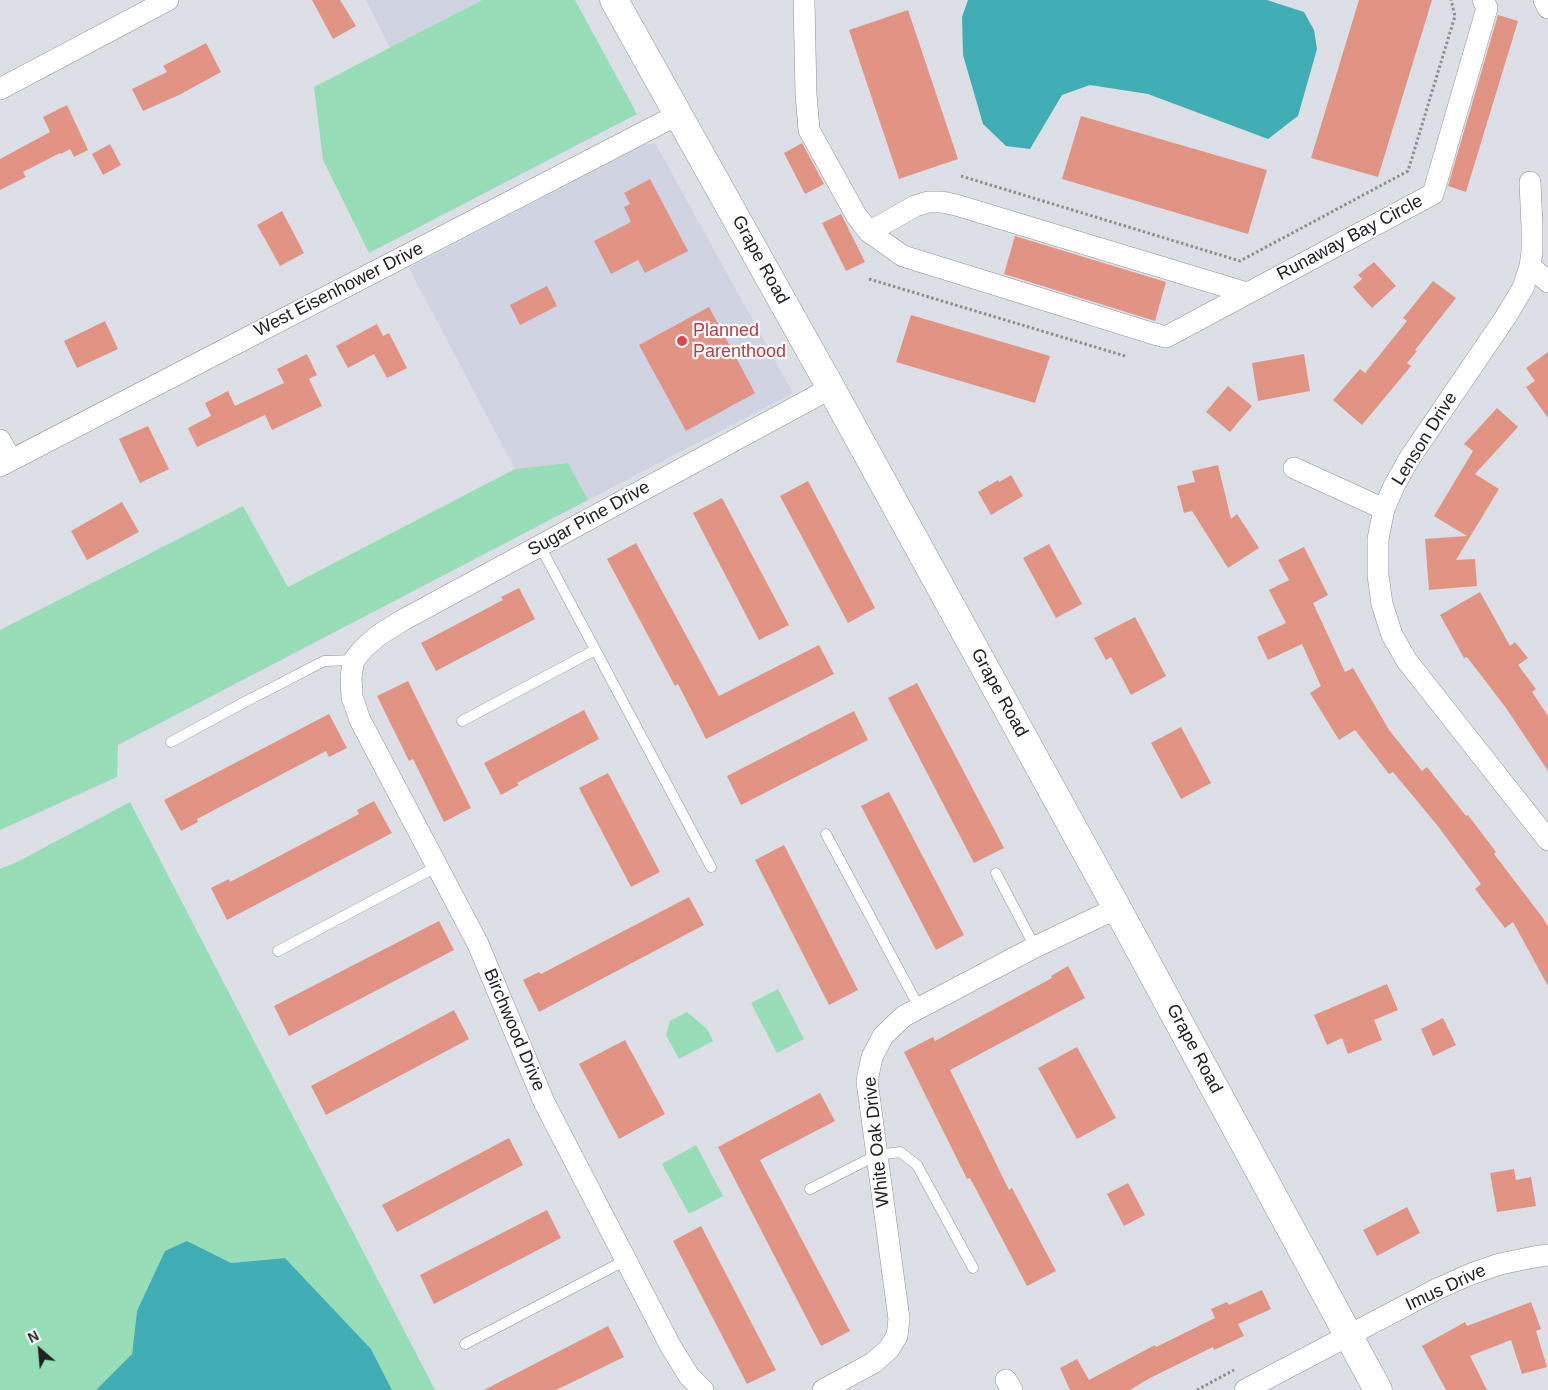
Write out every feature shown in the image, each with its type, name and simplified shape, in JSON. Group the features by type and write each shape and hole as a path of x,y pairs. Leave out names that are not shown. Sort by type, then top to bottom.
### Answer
{"main road":[{"name":"Grape Road","path":"614,0 1118,908 1378,1390"}],"street":[{"path":"0,89 168,0"},
{"name":"Runaway Bay Circle","path":"804,0 806,94 809,130 856,216 869,232 903,256 1166,336 1433,194 1487,8 1483,0"},
{"path":"1544,0 1548,8"},
{"name":"West Eisenhower Drive","path":"5,463 678,115"},
{"name":"Lenson Drive","path":"1530,182 1532,252 1523,288 1500,326 1409,458 1394,486 1384,509 1378,539 1378,575 1382,604 1392,635 1407,661 1430,693 1548,840"},
{"path":"869,232 915,206 928,202 942,202 1248,293"},
{"path":"1530,266 1548,282"},
{"name":"Sugar Pine Drive","path":"354,660 378,634 831,388"},
{"path":"0,440 5,463"},
{"path":"1294,468 1384,509"},
{"name":"Birchwood Drive","path":"354,660 351,676 352,697 360,720 478,944 544,1102 671,1347 689,1376 703,1390"},
{"name":"White Oak Drive","path":"823,1390 873,1363 889,1349 897,1336 898,1319 867,1082 872,1057 883,1036 904,1016 1035,947 1118,908"},
{"name":"Imus Drive","path":"1245,1390 1437,1289 1500,1264 1534,1256 1548,1255"}],"lane":[{"path":"540,546 711,867"},
{"path":"462,721 595,650"},
{"path":"171,742 249,699 324,661 354,660"},
{"path":"826,834 920,1008"},
{"path":"278,951 438,866"},
{"path":"996,873 1035,947"},
{"path":"810,1188 877,1155 900,1152 917,1165 973,1268"},
{"path":"465,1344 626,1260"}],"path":[{"path":"961,176 1240,261 1408,171 1455,16 1451,0"},
{"path":"869,279 1125,356"}],"shaded area":[{"path":"366,0 482,0 390,48"},
{"path":"655,143 793,393 588,500 568,463 515,469 409,268 643,145"}],"green space":[{"path":"482,0 575,0 637,114 369,253 323,160 314,87"},
{"path":"568,463 588,500 118,745 117,777 0,830 0,630 243,506 288,587 515,469"},
{"path":"130,802 435,1390 392,1390 371,1349 285,1258 231,1263 187,1241 137,1311 132,1354 96,1390 0,1390 0,869 17,862"},
{"path":"778,989 804,1039 777,1053 751,1003"},
{"path":"687,1012 707,1029 713,1041 679,1059 666,1035 670,1021"},
{"path":"696,1145 723,1196 689,1214 662,1164"}],"water":[{"path":"968,0 1267,0 1304,12 1314,30 1317,49 1298,116 1268,139 1148,94 1090,85 1062,95 1030,149 1006,146 983,124 963,55 962,17"},
{"path":"187,1241 231,1263 285,1258 371,1349 392,1390 96,1390 132,1354 137,1311 165,1251"}],"building":[{"path":"312,0 340,0 356,26 333,39"},
{"path":"1359,0 1432,0 1378,177 1311,158"},
{"path":"908,10 958,159 899,179 849,30"},
{"path":"1498,15 1518,21 1466,192 1448,186"},
{"path":"206,43 221,72 179,95 143,111 132,89 167,72 163,66"},
{"path":"67,105 88,150 74,157 70,149 60,153 23,172 26,177 0,190 0,159 50,132 43,117"},
{"path":"1081,116 1267,170 1248,234 1062,179"},
{"path":"802,143 824,184 805,194 784,153"},
{"path":"110,144 121,165 103,175 92,154"},
{"path":"650,179 688,251 645,273 638,260 611,274 594,241 631,222 624,207 630,204 624,193"},
{"path":"282,211 304,253 280,266 257,225"},
{"path":"841,214 865,262 846,271 822,223"},
{"path":"1015,236 1166,282 1155,321 1004,274"},
{"path":"1374,262 1396,286 1372,308 1353,287 1362,279 1358,275"},
{"path":"1433,281 1456,298 1415,350 1417,351 1407,363 1411,366 1362,425 1333,400 1360,369 1365,373 1407,321 1403,318"},
{"path":"547,286 557,306 520,325 510,305"},
{"path":"709,307 755,393 686,431 639,345"},
{"path":"911,315 1050,356 1035,403 896,362"},
{"path":"105,321 118,349 77,368 64,341"},
{"path":"377,324 383,336 389,333 407,368 387,378 374,354 348,368 336,346"},
{"path":"1548,352 1548,418 1526,387 1535,381 1526,368"},
{"path":"307,354 317,375 309,379 322,406 272,430 265,415 197,447 188,428 211,416 205,403 228,391 235,406 284,383 277,369"},
{"path":"1304,354 1310,391 1258,401 1252,363"},
{"path":"1228,386 1252,406 1230,432 1206,412"},
{"path":"1497,408 1518,427 1475,474 1499,489 1456,560 1475,559 1477,586 1429,590 1425,539 1467,536 1434,516 1473,451 1464,444"},
{"path":"148,426 169,469 140,483 119,439"},
{"path":"1218,465 1231,519 1237,514 1259,548 1228,568 1192,511 1184,513 1177,486 1195,482 1192,471"},
{"path":"1011,475 1023,496 991,515 978,492 998,480 999,482"},
{"path":"808,481 875,608 848,623 780,496"},
{"path":"722,498 789,625 759,640 693,513"},
{"path":"122,502 139,532 87,560 71,531"},
{"path":"636,543 719,696 819,645 834,674 706,739 678,684 675,686 607,559"},
{"path":"1049,544 1082,604 1056,618 1023,558"},
{"path":"1304,547 1328,595 1313,603 1345,672 1353,668 1389,730 1422,771 1427,767 1466,816 1468,815 1496,852 1494,854 1543,918 1548,927 1548,986 1513,922 1505,928 1475,889 1481,884 1437,825 1393,772 1389,774 1355,730 1339,740 1310,693 1321,686 1302,644 1268,660 1257,637 1286,623 1269,590 1289,580 1278,560"},
{"path":"519,588 535,619 436,671 421,643 503,600 501,597"},
{"path":"1480,592 1510,646 1515,642 1528,658 1518,665 1536,689 1532,692 1548,716 1548,771 1506,708 1467,657 1464,658 1440,615"},
{"path":"1135,617 1166,676 1131,695 1111,657 1106,660 1094,638"},
{"path":"408,681 471,808 444,822 413,759 409,761 377,696"},
{"path":"917,683 1004,848 974,863 888,698"},
{"path":"584,710 599,739 517,783 519,785 501,795 484,763"},
{"path":"854,711 868,740 741,805 727,776"},
{"path":"329,714 347,748 329,757 326,751 197,819 198,822 181,831 164,800"},
{"path":"1181,727 1211,783 1181,799 1151,743"},
{"path":"608,773 660,872 631,887 579,788"},
{"path":"889,792 964,935 936,950 861,806"},
{"path":"374,801 392,833 227,920 211,888 229,879 230,882 359,814 357,810"},
{"path":"784,845 858,990 829,1005 755,860"},
{"path":"689,897 704,925 539,1012 523,980 539,972 541,974"},
{"path":"439,921 454,950 289,1036 274,1006"},
{"path":"1068,966 1085,998 950,1070 1009,1190 1012,1188 1056,1271 1027,1286 970,1178 967,1179 904,1052 933,1037 935,1041 1052,978 1051,976"},
{"path":"1387,984 1398,1010 1374,1020 1382,1040 1348,1054 1342,1038 1327,1045 1314,1015"},
{"path":"454,1010 469,1039 326,1115 311,1086"},
{"path":"1443,1018 1456,1045 1433,1056 1421,1029"},
{"path":"625,1040 665,1114 619,1139 579,1064"},
{"path":"1077,1047 1116,1118 1077,1139 1038,1068"},
{"path":"820,1093 835,1121 760,1160 850,1331 821,1346 718,1147"},
{"path":"509,1138 523,1165 397,1232 382,1205"},
{"path":"1514,1169 1516,1180 1531,1177 1536,1206 1497,1212 1490,1173"},
{"path":"1128,1183 1145,1215 1124,1226 1107,1194"},
{"path":"1407,1207 1420,1233 1377,1256 1363,1230"},
{"path":"547,1210 561,1238 434,1304 420,1275"},
{"path":"701,1226 776,1370 747,1384 673,1241"},
{"path":"1262,1290 1271,1309 1238,1324 1244,1336 1214,1350 1213,1347 1130,1390 1070,1390 1060,1368 1077,1359 1089,1380 1155,1345 1156,1347 1215,1318 1211,1309 1227,1302 1229,1305"},
{"path":"1531,1302 1541,1329 1536,1331 1547,1367 1522,1374 1511,1340 1470,1356 1487,1390 1446,1390 1422,1346 1465,1322 1467,1326"},
{"path":"608,1326 624,1357 556,1390 484,1390"}],"place":[{"name":"Planned Parenthood","path":"682,341"}]}
